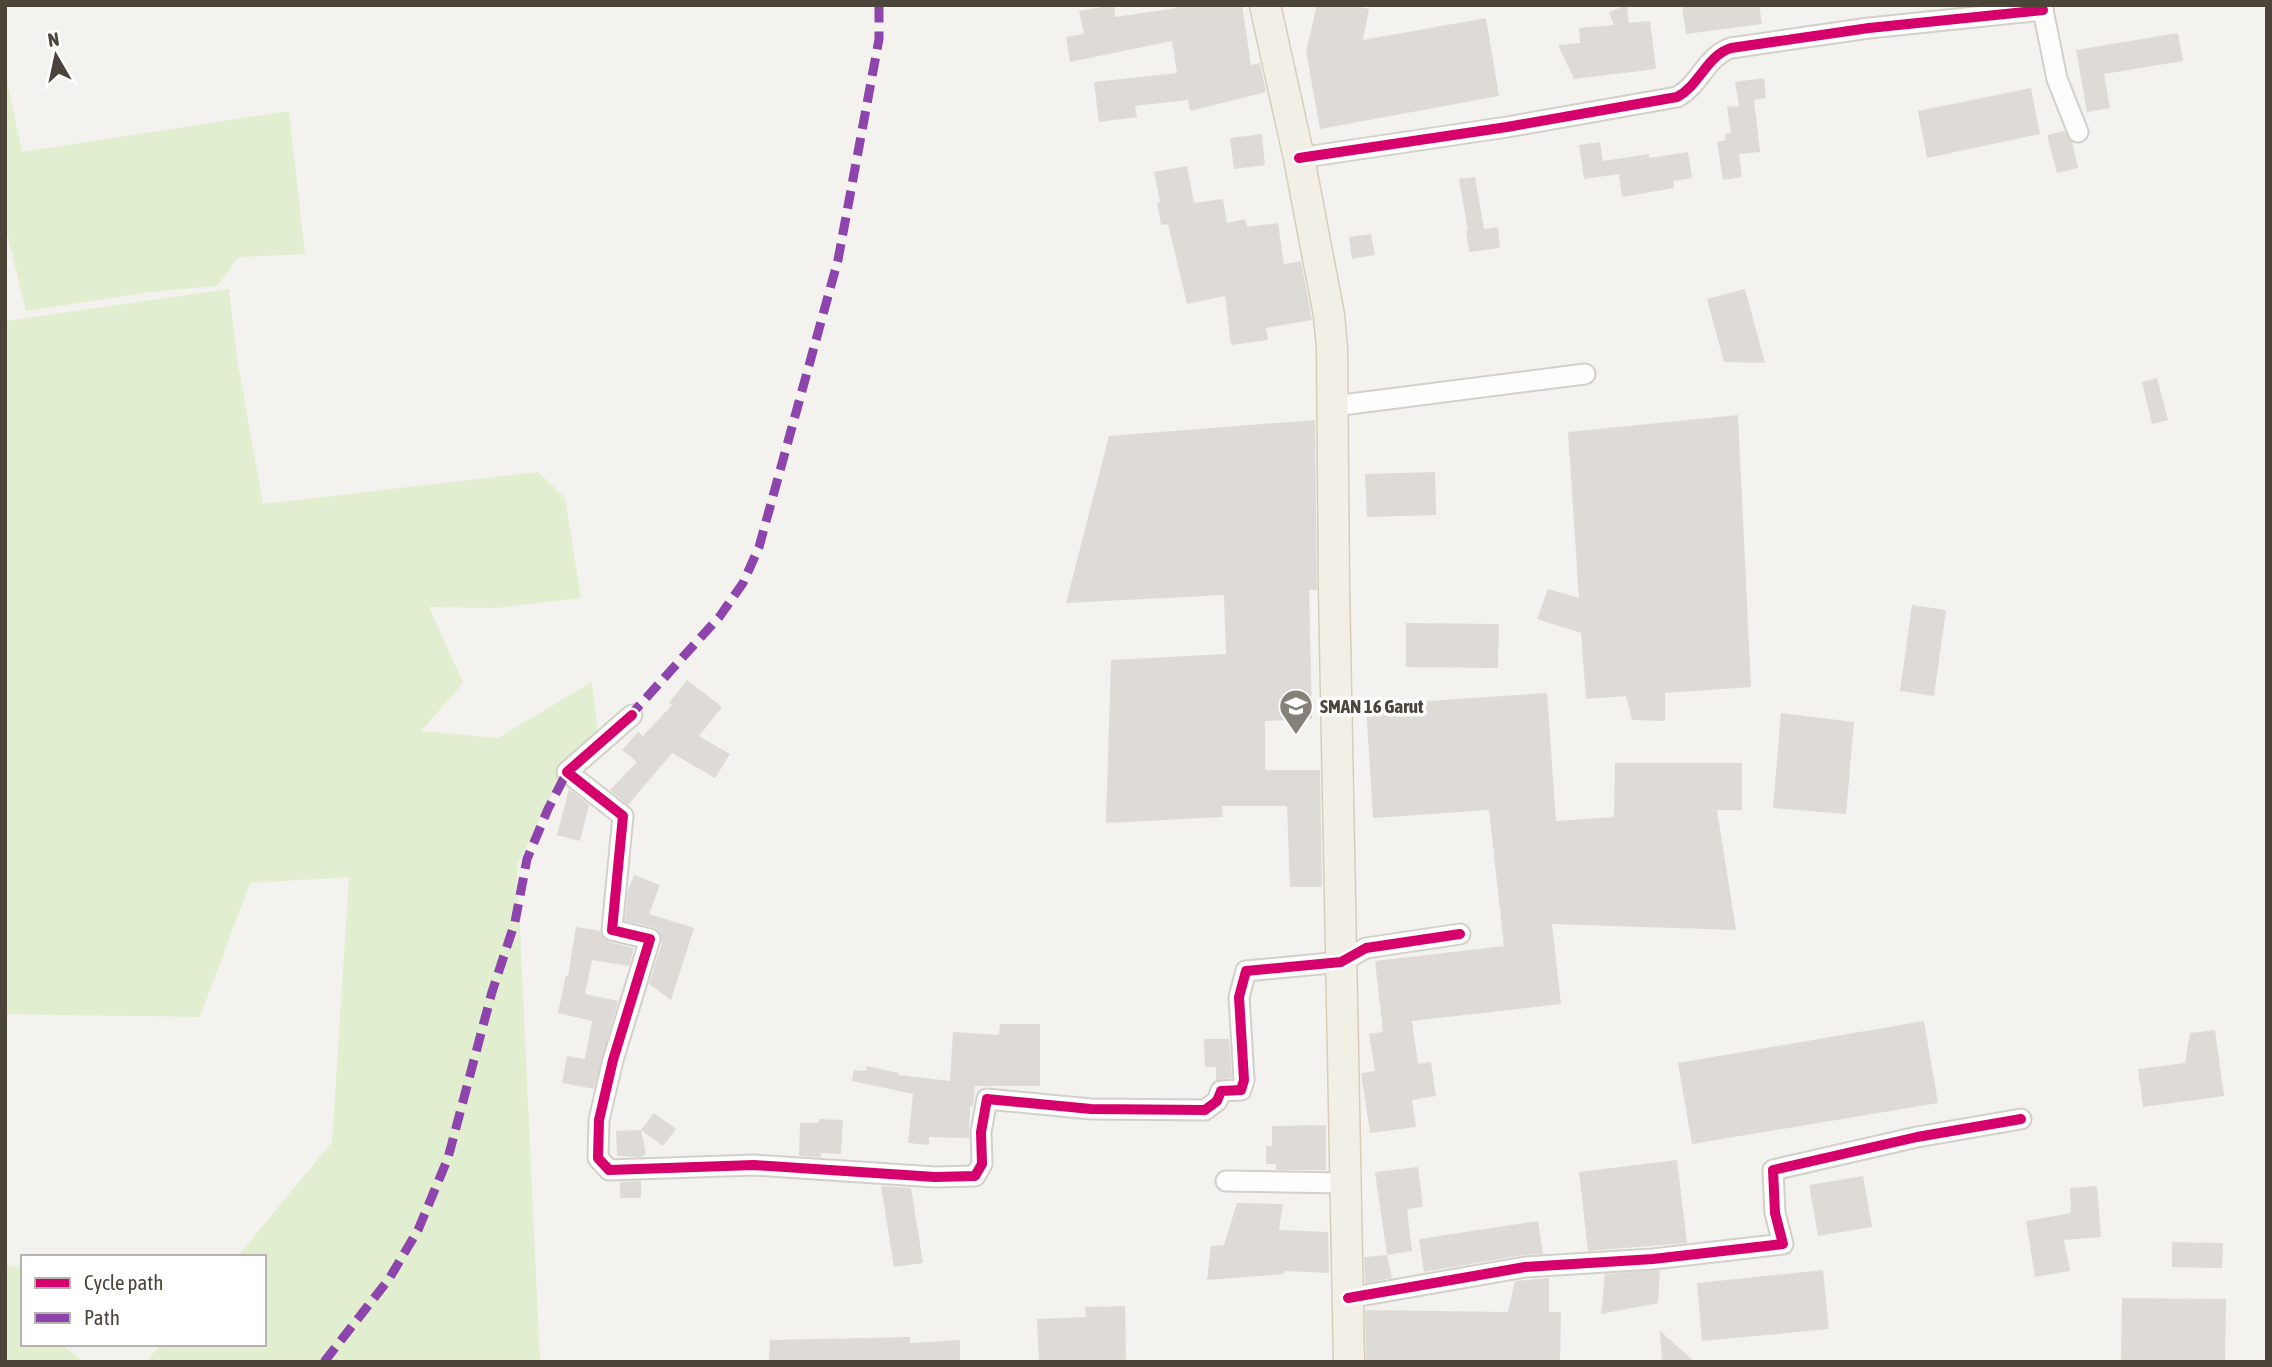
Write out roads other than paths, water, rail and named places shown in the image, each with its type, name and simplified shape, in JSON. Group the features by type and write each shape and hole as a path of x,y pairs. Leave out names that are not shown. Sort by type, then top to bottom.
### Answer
{"main road":[{"path":"1265,5 1299,158 1329,315 1334,406 1334,588 1349,1362"}],"street":[{"path":"1299,158 1507,127 1677,97 1689,89 1716,55 1731,48 1868,28 2042,8 2057,79 2078,132"},
{"path":"1334,406 1585,374"},
{"path":"632,715 567,772 623,816 612,930 650,939 613,1060 599,1120 598,1158 609,1170 754,1165 935,1177 975,1176 982,1164 981,1132 987,1099 1091,1109 1205,1110 1217,1101 1221,1091 1241,1090 1244,1080 1239,998 1246,971 1341,962 1366,948 1460,934"},
{"path":"1348,1298 1525,1267 1653,1259 1783,1244 1775,1213 1773,1170 1917,1137 2021,1119"},
{"path":"1226,1181 1345,1183"}],"place":[{"name":"SMAN 16 Garut","path":"1296,736"}]}
